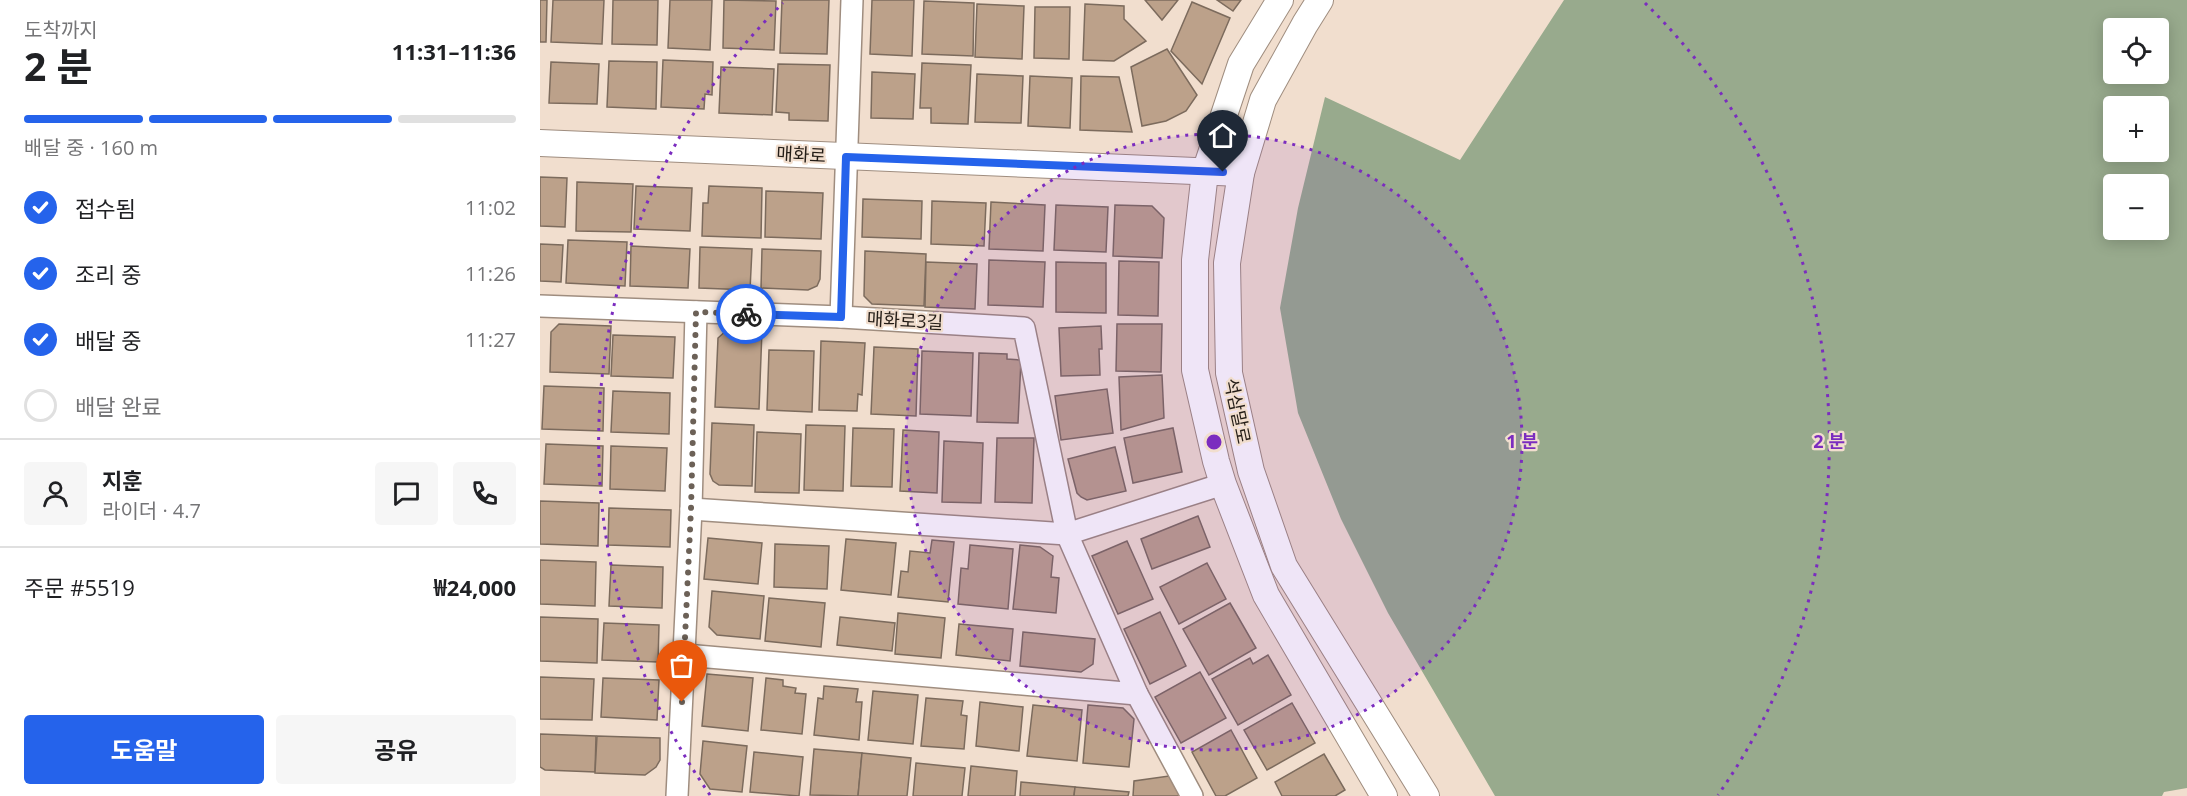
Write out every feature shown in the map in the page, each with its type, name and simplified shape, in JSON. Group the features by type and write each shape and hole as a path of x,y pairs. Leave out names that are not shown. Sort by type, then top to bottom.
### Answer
{"street":[{"path":"841,317 852,0"},
{"name":"석삼말로","path":"1280,0 1241,64 1205,172 1195,260 1195,370 1223,484 1266,594 1384,796"},
{"name":"석삼말로","path":"1320,0 1263,100 1241,173 1227,263 1228,373 1251,471 1284,566 1426,796"},
{"name":"매화로","path":"540,143 1241,173"},
{"name":"매화로3길","path":"540,306 841,317 1024,328 1067,534 1137,694 1192,796"},
{"path":"677,796 691,509 696,312"},
{"path":"691,509 1067,534 1223,484"},
{"path":"685,655 1137,694"}],"green space":[{"path":"1564,0 2187,0 2187,788 2164,792 2162,796 1495,796 1388,613 1341,519 1298,413 1280,308 1298,208 1325,97 1460,160"}],"building":[{"path":"540,0 547,0 546,42 540,42"},
{"path":"553,0 604,0 602,44 551,42"},
{"path":"613,0 658,0 657,45 612,44"},
{"path":"670,0 712,0 710,50 668,48"},
{"path":"724,0 776,1 774,50 723,48"},
{"path":"782,0 829,0 827,54 780,53"},
{"path":"872,0 914,0 912,56 870,54"},
{"path":"1145,0 1178,0 1162,20"},
{"path":"1217,0 1241,0 1233,11"},
{"path":"924,1 974,3 973,56 922,54"},
{"path":"1192,2 1230,18 1202,84 1171,51"},
{"path":"977,4 1024,6 1022,59 975,57"},
{"path":"1085,4 1124,6 1124,19 1146,41 1114,61 1083,60"},
{"path":"1035,7 1070,7 1069,59 1034,58"},
{"path":"1167,49 1197,95 1186,111 1166,121 1142,126 1131,67"},
{"path":"663,60 713,62 712,95 705,94 704,109 661,107"},
{"path":"609,61 657,62 656,109 607,107"},
{"path":"551,62 599,64 597,104 549,103"},
{"path":"922,63 971,65 968,124 931,123 931,108 920,108"},
{"path":"778,64 830,65 828,121 789,120 789,113 776,112"},
{"path":"721,67 774,69 772,115 719,113"},
{"path":"872,72 915,74 913,119 871,118"},
{"path":"977,74 1023,76 1021,123 975,122"},
{"path":"1030,76 1072,78 1070,128 1028,126"},
{"path":"1081,76 1119,77 1132,132 1080,130"},
{"path":"540,177 567,178 565,227 540,226"},
{"path":"577,182 633,184 631,232 576,231"},
{"path":"636,186 692,188 690,231 634,229"},
{"path":"709,186 762,188 761,238 702,236 703,203 708,203"},
{"path":"766,191 823,193 821,239 765,237"},
{"path":"863,199 922,201 921,239 862,237"},
{"path":"932,201 986,203 984,246 931,244"},
{"path":"991,202 1045,205 1043,251 989,249"},
{"path":"1056,205 1108,207 1106,252 1054,250"},
{"path":"1115,205 1152,206 1164,218 1162,258 1113,256"},
{"path":"568,240 627,242 625,286 566,283"},
{"path":"540,244 563,245 561,282 540,281"},
{"path":"631,246 690,249 688,288 630,286"},
{"path":"700,247 752,249 750,290 699,288"},
{"path":"762,249 821,251 820,279 817,286 808,290 761,288"},
{"path":"865,251 926,254 924,306 872,304 864,296"},
{"path":"989,260 1045,262 1043,307 988,305"},
{"path":"1119,261 1159,262 1158,316 1118,315"},
{"path":"926,262 977,264 975,309 925,307"},
{"path":"1056,262 1106,263 1106,313 1056,312"},
{"path":"559,324 611,326 609,374 550,372 551,332"},
{"path":"1117,324 1162,324 1161,372 1116,371"},
{"path":"1101,326 1100,375 1061,376 1059,328"},
{"path":"728,329 762,330 759,409 715,407 718,338"},
{"path":"613,335 675,337 673,378 611,376"},
{"path":"821,341 865,343 862,395 858,394 857,411 819,410"},
{"path":"874,347 918,349 916,416 871,414"},
{"path":"769,350 814,351 812,412 767,410"},
{"path":"922,351 973,353 971,416 920,414"},
{"path":"979,353 1007,354 1007,359 1021,360 1018,423 977,422"},
{"path":"1162,375 1164,418 1121,430 1119,377"},
{"path":"544,386 604,388 603,431 542,429"},
{"path":"1107,389 1113,433 1061,440 1055,396"},
{"path":"613,391 670,393 669,434 611,432"},
{"path":"712,423 754,425 752,486 719,485 713,481 710,474"},
{"path":"806,425 845,426 843,491 804,490"},
{"path":"853,428 894,429 892,487 851,486"},
{"path":"1173,428 1182,472 1133,483 1124,438"},
{"path":"903,430 939,432 937,493 900,491"},
{"path":"757,432 801,434 799,493 755,492"},
{"path":"997,438 1034,438 1032,503 995,502"},
{"path":"944,441 983,443 981,503 942,502"},
{"path":"546,444 603,446 602,486 544,484"},
{"path":"611,446 667,448 665,491 610,489"},
{"path":"1115,447 1126,491 1087,500 1081,497 1077,493 1068,459"},
{"path":"540,501 599,503 598,546 540,544"},
{"path":"609,508 671,510 670,547 608,545"},
{"path":"1198,516 1210,547 1152,569 1141,539"},
{"path":"708,538 762,543 758,584 704,579"},
{"path":"846,539 896,543 891,595 841,590"},
{"path":"932,540 954,542 948,602 898,597 901,571 908,572 910,551 930,553"},
{"path":"1127,541 1153,599 1118,614 1092,556"},
{"path":"775,544 829,546 827,589 774,587"},
{"path":"970,545 1013,549 1008,609 958,604 961,568 968,569"},
{"path":"1020,545 1040,547 1053,556 1051,577 1059,578 1056,613 1013,609"},
{"path":"540,560 596,562 595,606 540,604"},
{"path":"1207,563 1226,599 1179,624 1160,587"},
{"path":"611,565 663,567 662,608 609,606"},
{"path":"712,591 764,596 760,639 717,635 709,627"},
{"path":"769,598 825,603 821,647 765,641"},
{"path":"1230,603 1256,648 1209,675 1183,629"},
{"path":"1160,612 1186,666 1150,684 1124,629"},
{"path":"898,613 945,618 941,658 895,654"},
{"path":"540,617 598,619 597,663 540,661"},
{"path":"840,617 895,623 892,651 837,645"},
{"path":"604,623 659,625 658,662 602,660"},
{"path":"959,624 1013,629 1010,661 956,655"},
{"path":"1023,632 1095,639 1093,664 1081,672 1020,666"},
{"path":"1268,655 1291,695 1238,725 1212,679 1250,658 1253,664"},
{"path":"1200,672 1226,718 1181,743 1155,697"},
{"path":"707,674 753,678 748,731 702,726"},
{"path":"540,677 594,679 592,720 540,719"},
{"path":"603,678 659,680 657,720 601,717"},
{"path":"766,678 783,680 783,686 796,688 795,693 806,694 802,734 761,730"},
{"path":"824,686 858,689 856,702 862,702 859,740 814,735 818,698 823,699"},
{"path":"873,691 918,695 913,744 868,740"},
{"path":"926,698 963,701 961,715 967,716 964,749 921,746"},
{"path":"980,702 1023,707 1019,751 976,746"},
{"path":"1292,703 1315,743 1267,770 1244,730"},
{"path":"1033,705 1082,710 1077,761 1027,756"},
{"path":"1088,705 1123,708 1134,719 1129,767 1083,763"},
{"path":"1231,730 1257,778 1225,796 1216,796 1192,752"},
{"path":"540,734 596,736 595,772 545,770 540,767"},
{"path":"597,736 660,738 660,760 656,767 645,775 595,773"},
{"path":"703,741 747,746 742,792 710,789 700,774"},
{"path":"814,749 862,753 858,796 810,795"},
{"path":"754,752 803,757 799,796 750,792"},
{"path":"862,753 911,758 907,796 858,796"},
{"path":"1324,754 1345,790 1335,796 1282,796 1275,782"},
{"path":"916,763 965,768 962,796 913,796"},
{"path":"971,766 1017,771 1015,796 968,796"},
{"path":"1169,776 1180,796 1133,796 1134,781"},
{"path":"1021,782 1075,787 1074,796 1020,796"},
{"path":"1075,787 1129,792 1128,796 1074,796"}],"way so far":[{"path":"682,702 691,509 696,312 746,314"}],"route":[{"path":"746,314 841,317 846,157 1223,172"}]}
